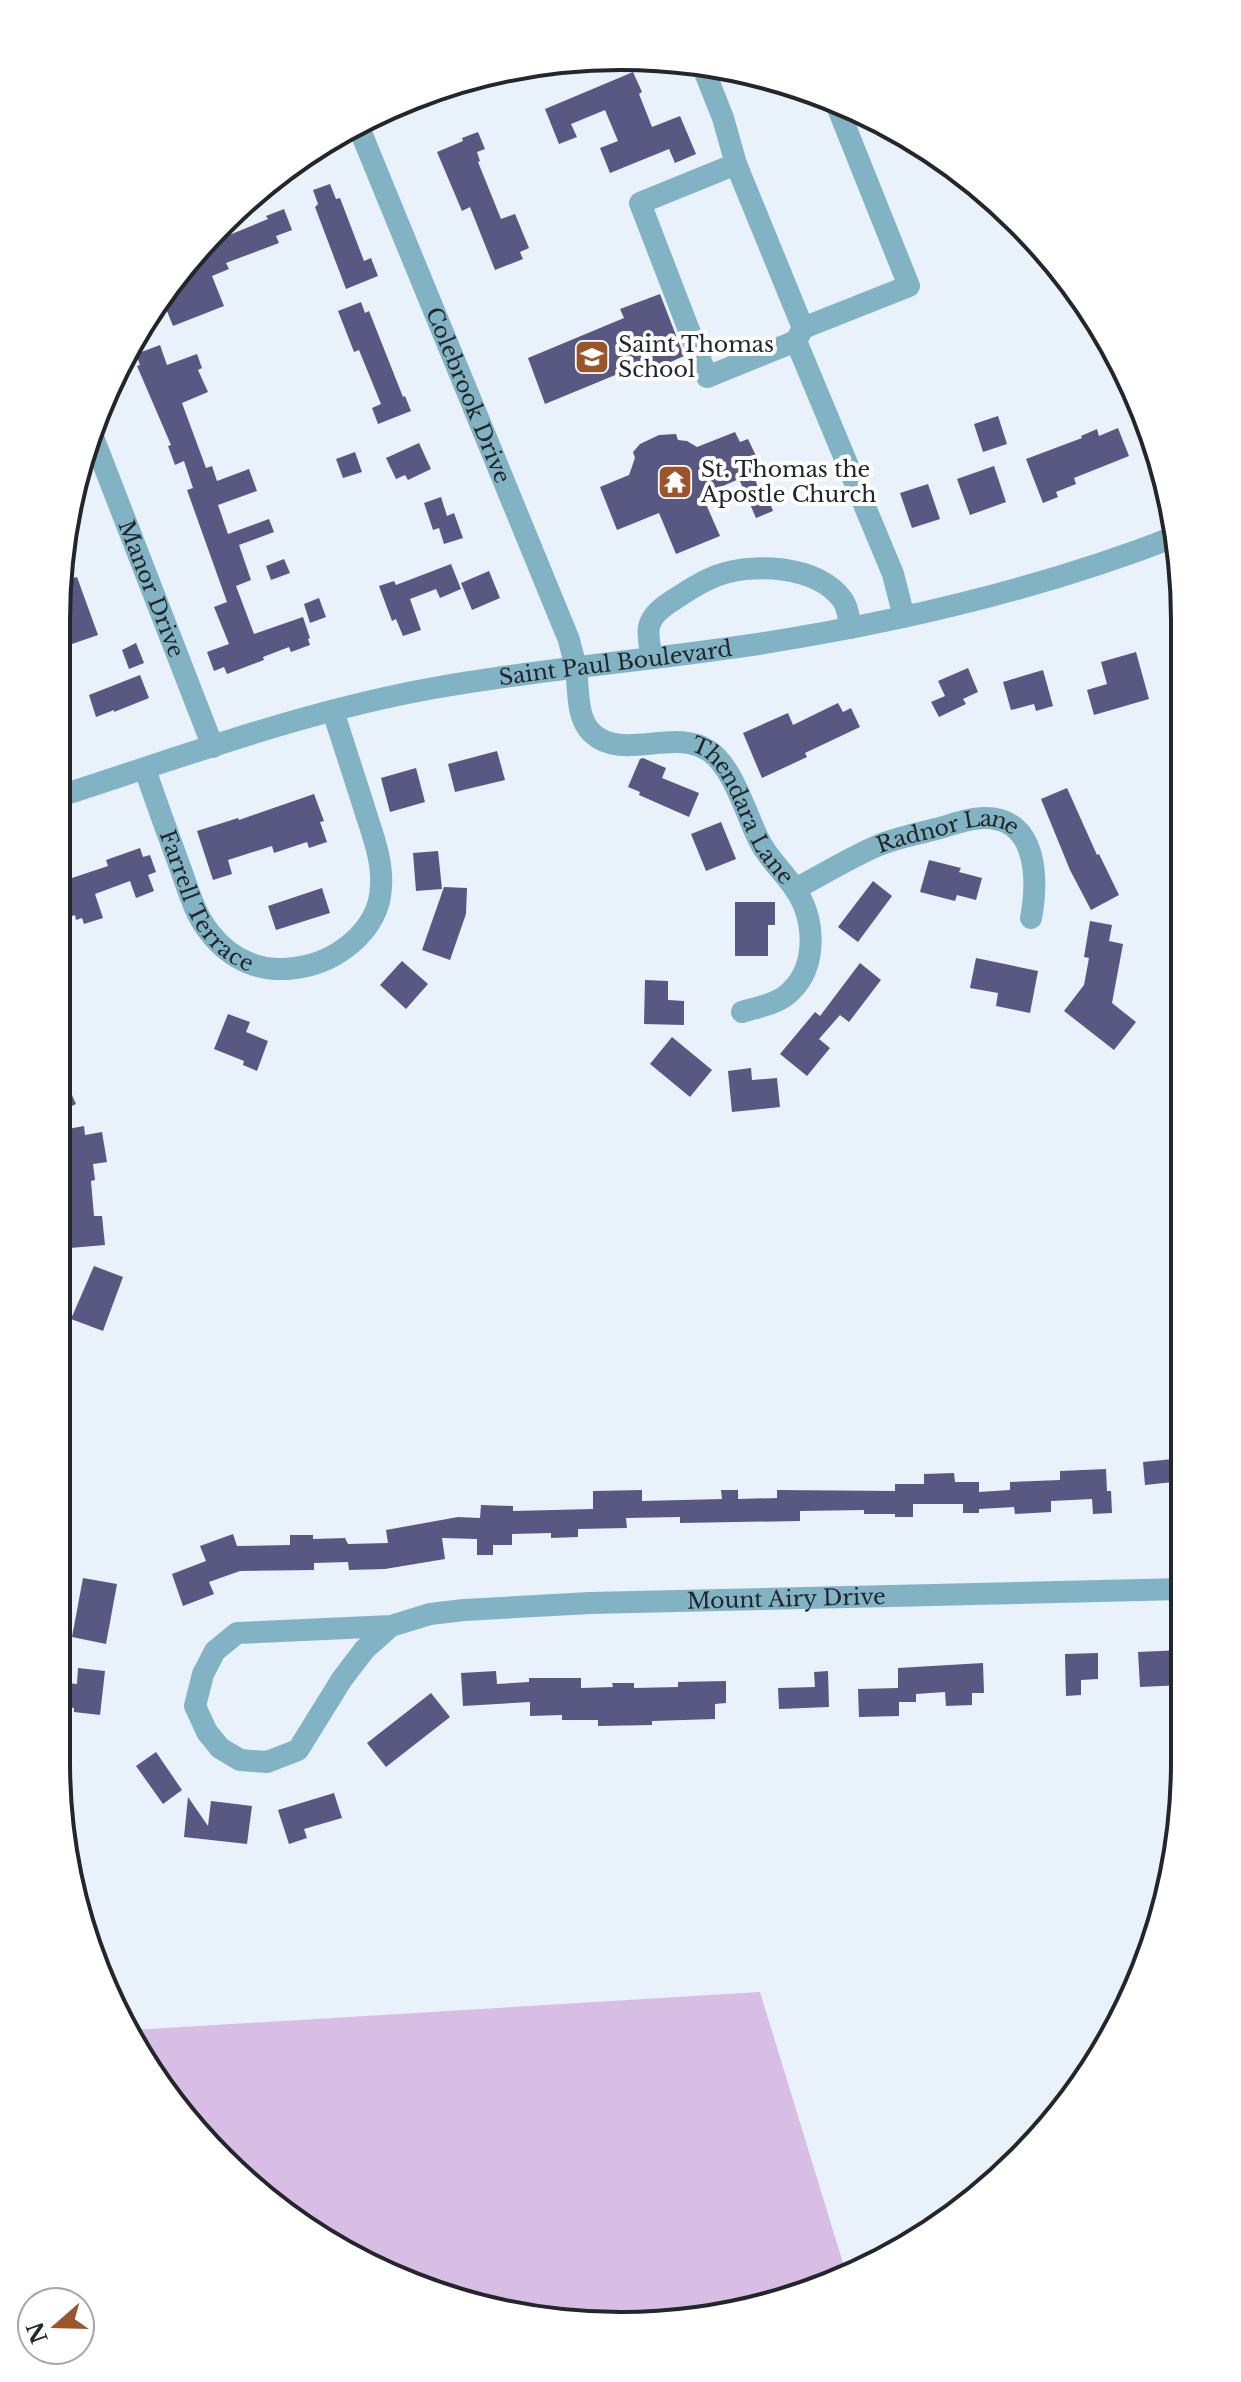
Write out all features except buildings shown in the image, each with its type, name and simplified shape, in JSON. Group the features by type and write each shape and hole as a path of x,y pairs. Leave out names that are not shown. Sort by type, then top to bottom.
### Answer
{"street":[{"path":"707,77 800,335 893,574 904,617"},
{"path":"736,164 640,203 707,377 909,286 841,117"},
{"name":"Colebrook Drive","path":"364,134 569,640 576,667"},
{"name":"Manor Drive","path":"98,449 213,747"},
{"name":"Saint Paul Boulevard","path":"70,793 333,711 430,689 751,645 904,617 1066,574 1165,541"},
{"path":"651,658 649,627 656,613 715,576 743,569 772,568 801,573 830,587 843,600 850,628"},
{"name":"Thendara Lane","path":"576,667 580,707 592,733 614,744 694,743 717,757 727,770 760,843 795,889 806,910 810,932 807,965 791,991 779,1000 742,1012"},
{"name":"Farrell Terrace","path":"145,769 189,891 202,922 213,937 232,956 263,968 311,966 329,959 357,938 369,923 381,890 377,849 333,711"},
{"name":"Radnor Lane","path":"795,889 878,846 969,820 994,818 1016,830 1030,851 1036,880 1031,918"},
{"name":"Mount Airy Drive","path":"391,1626 365,1649 342,1679 298,1750 267,1762 240,1760 220,1748 207,1732 195,1706 203,1674 215,1651 237,1633 391,1626 430,1614 464,1610 590,1603 1171,1589"}],"shaded area":[{"path":"760,1992 843,2264 763,2293 657,2311 584,2311 549,2307 444,2283 345,2238 285,2198 231,2151 207,2124 184,2097 140,2030"}],"place":[{"name":"Saint Thomas School","path":"592,357"},
{"name":"St. Thomas the Apostle Church","path":"675,482"}]}
